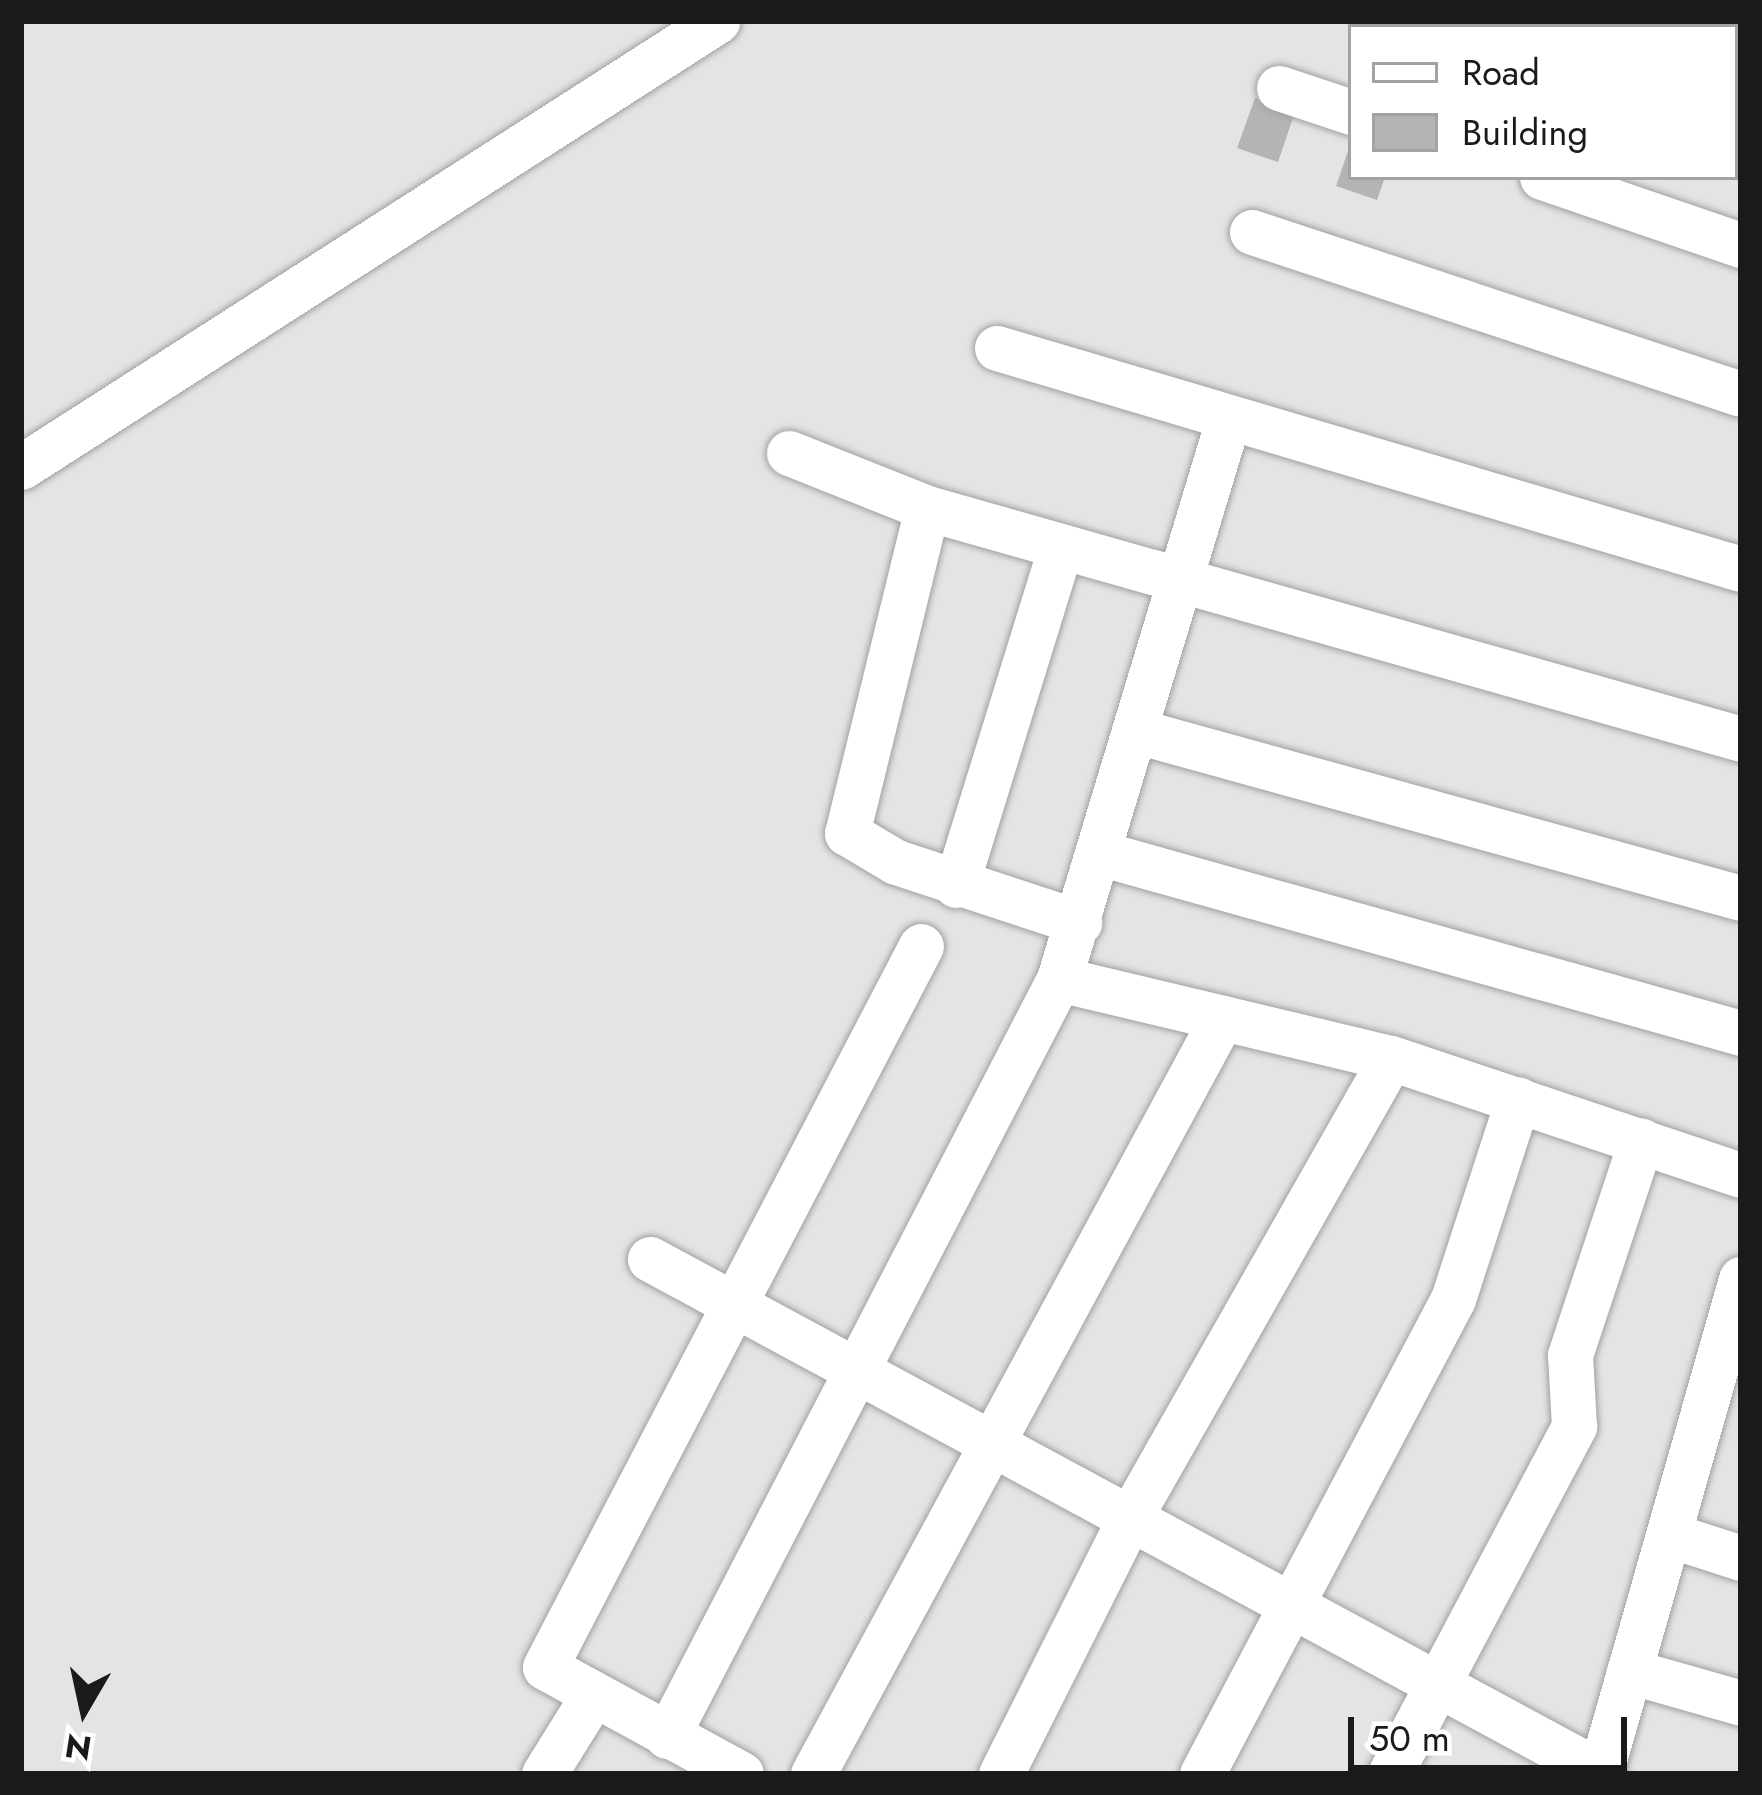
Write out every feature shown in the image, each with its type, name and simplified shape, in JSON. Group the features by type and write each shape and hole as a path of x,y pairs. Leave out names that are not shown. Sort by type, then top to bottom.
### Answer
{"street":[{"path":"21,467 717,21"},
{"path":"1279,88 1348,111"},
{"path":"1551,180 1741,245"},
{"path":"1252,232 1741,394"},
{"path":"997,348 1741,569"},
{"path":"667,1736 1059,979 1102,854 1228,420"},
{"path":"789,452 927,508 1741,739"},
{"path":"927,508 845,811 847,833 956,884 1079,922"},
{"path":"956,884 1060,548"},
{"path":"1137,731 1741,898"},
{"path":"1102,854 1741,1033"},
{"path":"741,1774 592,1697 545,1667 921,946"},
{"path":"1059,979 1390,1058 1741,1175"},
{"path":"814,1774 988,1442 1222,1018"},
{"path":"1001,1774 1129,1519 1390,1058"},
{"path":"1202,1774 1453,1298 1518,1099"},
{"path":"1390,1774 1574,1426 1570,1355 1641,1140"},
{"path":"650,1258 1601,1773 1740,1289"},
{"path":"1670,1535 1741,1558"},
{"path":"1629,1671 1741,1703"},
{"path":"544,1774 592,1697"}],"building":[{"path":"1255,98 1295,112 1278,162 1237,148"},
{"path":"1348,151 1348,180 1384,180 1377,200 1336,186"}]}
